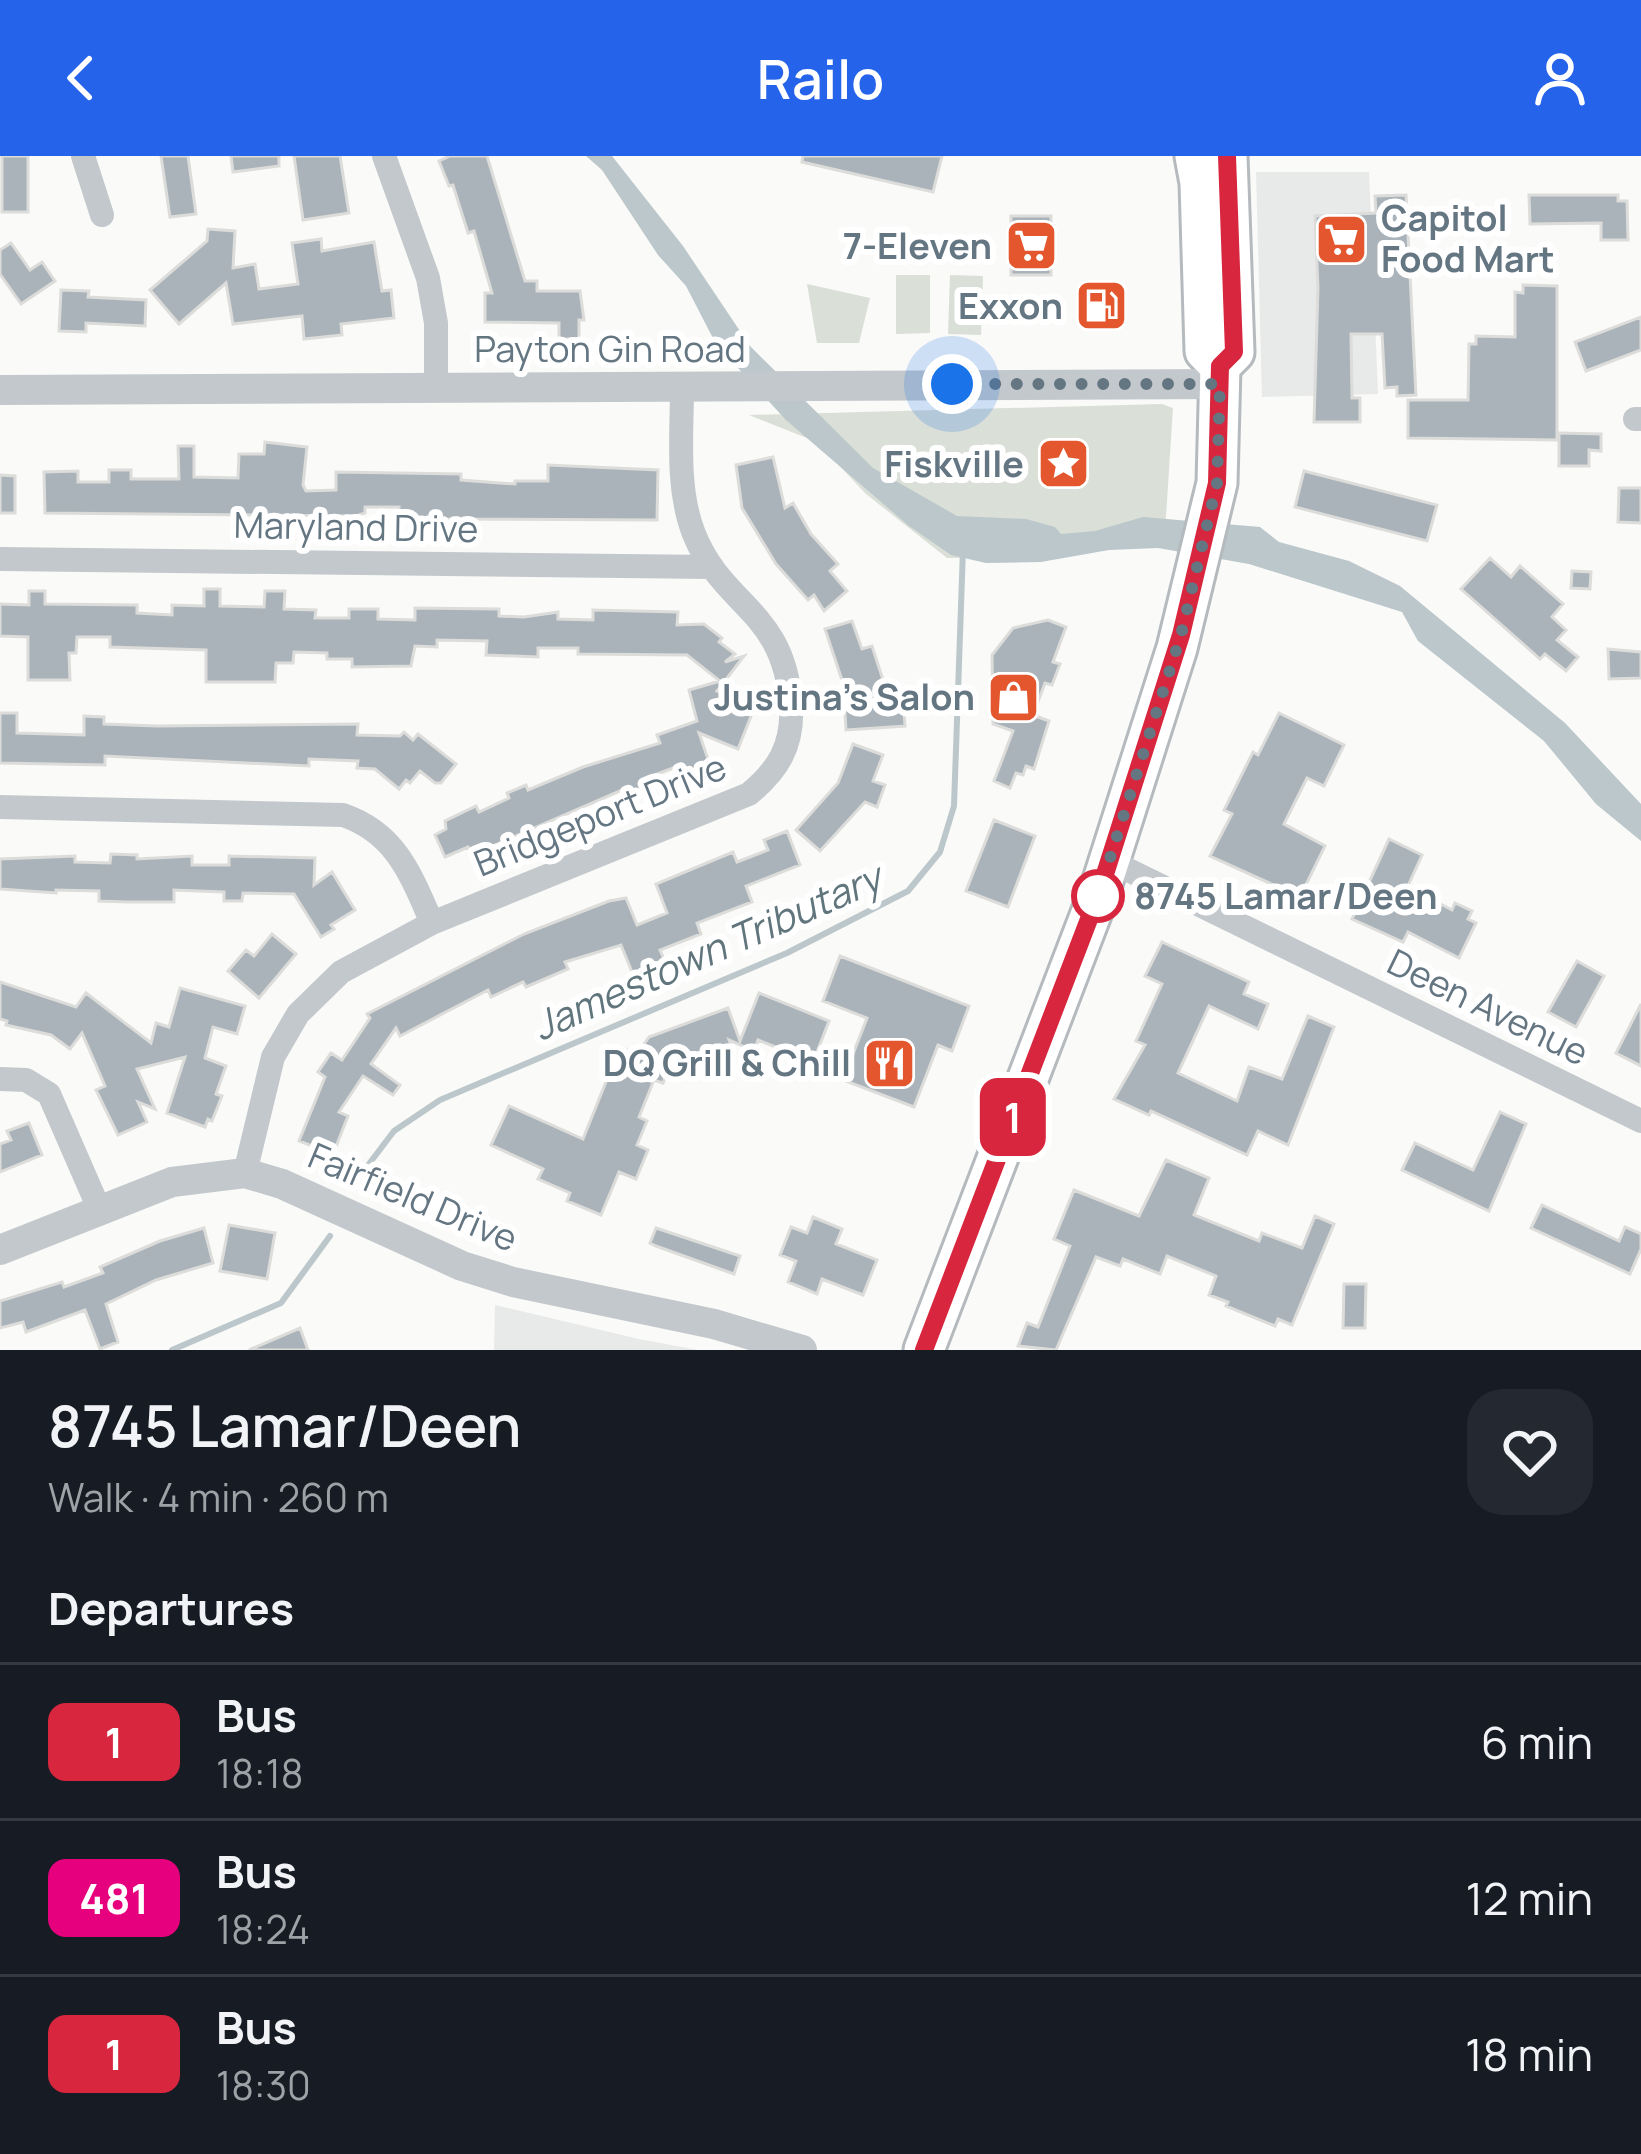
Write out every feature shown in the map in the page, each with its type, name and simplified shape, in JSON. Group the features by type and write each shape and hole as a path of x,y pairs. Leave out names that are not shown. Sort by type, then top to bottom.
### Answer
{"main road":[{"path":"1195,156 1200,183 1205,351 1220,375"},
{"path":"924,1350 1110,861 1181,635 1217,483 1220,375 1234,352 1227,156"}],"street":[{"path":"83,156 102,215"},
{"path":"384,156 428,278 436,323 436,389"},
{"name":"Payton Gin Road","path":"0,390 811,388 1220,375"},
{"name":"Bridgeport Drive","path":"245,1173 274,1057 298,1014 341,972 432,923 749,794 770,777 786,753 791,717 784,659 758,616 712,567 694,534 686,506 696,387"},
{"name":"Maryland Drive","path":"0,559 712,567"},
{"path":"0,807 343,815 371,826 397,850 432,923"},
{"name":"Deen Avenue","path":"1110,861 1641,1120"},
{"path":"0,1079 26,1080 49,1094 100,1211"},
{"name":"Fairfield Drive","path":"0,1250 172,1182 245,1173 282,1184 462,1265 514,1282 715,1324 802,1350"}],"shaded area":[{"path":"586,156 612,156 683,246 750,346 873,468 957,516 1026,519 1055,527 1061,534 1095,531 1143,517 1260,527 1279,542 1349,561 1400,586 1565,723 1641,804 1641,841 1596,804 1544,741 1418,641 1402,612 1249,564 1158,548 1109,550 1041,562 986,563 951,555 909,526 786,420 716,344 686,286 658,255 602,170"},
{"path":"1256,172 1369,172 1378,394 1262,397"},
{"path":"896,275 930,275 930,333 896,334"},
{"path":"950,275 983,276 981,335 948,334"},
{"path":"807,284 870,298 859,343 817,343"},
{"path":"1162,404 1173,408 1165,532 1067,557 947,558 866,494 817,442 749,415"},
{"path":"495,1305 639,1339 698,1350 494,1350"}],"building":[{"path":"2,156 28,156 28,212 2,212"},
{"path":"161,156 188,156 196,214 170,217"},
{"path":"231,156 279,156 279,166 233,172"},
{"path":"294,156 340,156 349,213 303,220"},
{"path":"450,156 487,156 525,281 537,281 537,291 580,291 584,320 579,320 579,339 559,339 559,323 485,322 485,293 492,293 474,231 468,233 453,185 449,186 439,161"},
{"path":"803,156 942,156 933,192 802,162"},
{"path":"1406,195 1416,395 1397,396 1397,387 1385,388 1382,334 1351,334 1352,398 1360,398 1360,422 1314,422 1315,216 1376,213 1375,196"},
{"path":"1529,195 1618,195 1618,201 1627,201 1628,240 1601,240 1601,223 1530,224"},
{"name":"7-Eleven","path":"1011,216 1051,216 1051,275 1011,275"},
{"path":"208,229 235,231 233,268 255,264 259,289 298,284 292,243 321,239 322,251 374,242 382,291 391,290 394,318 341,324 342,335 304,339 302,316 233,324 226,283 179,324 150,290 207,241"},
{"path":"11,243 30,270 42,262 55,281 21,304 0,274 0,250"},
{"path":"1523,285 1557,286 1557,440 1408,438 1408,400 1468,400 1469,344 1476,344 1476,336 1515,337 1515,292 1523,293"},
{"name":"Exxon","path":"1105,289 1120,305 1100,324 1085,308"},
{"path":"61,290 89,291 88,297 146,300 145,326 86,323 86,332 59,331"},
{"path":"1641,317 1641,350 1586,371 1575,342"},
{"path":"1559,433 1601,434 1601,451 1589,450 1589,466 1559,466"},
{"path":"265,442 307,447 306,491 336,490 336,472 461,474 461,480 515,484 548,481 548,465 658,470 657,520 433,519 399,517 399,507 365,507 365,513 356,516 45,513 44,472 78,471 78,482 109,482 109,470 131,470 131,479 179,479 178,446 194,446 194,477 238,478 239,454 264,454"},
{"path":"773,457 785,508 793,503 811,534 838,564 830,571 847,591 824,611 814,595 808,600 776,564 742,508 736,465"},
{"path":"1304,471 1437,505 1427,541 1295,507"},
{"path":"0,475 15,476 15,513 0,513"},
{"path":"1619,488 1641,488 1641,523 1618,522"},
{"path":"1490,558 1511,577 1520,566 1563,604 1552,617 1566,630 1557,640 1578,657 1566,671 1545,654 1540,659 1461,589"},
{"path":"1572,571 1591,572 1590,589 1571,588"},
{"path":"204,589 220,589 220,606 264,607 265,591 285,591 284,609 316,610 315,618 349,618 349,609 378,609 378,619 415,620 415,608 499,609 499,616 524,617 558,612 558,619 593,620 593,610 678,612 677,625 704,624 722,638 719,642 735,654 725,662 744,656 717,691 755,706 738,749 699,733 710,765 684,774 681,765 652,776 655,785 632,794 629,787 472,855 468,847 445,857 435,835 446,829 445,821 476,806 479,812 526,785 528,790 660,743 657,735 697,721 689,690 720,681 687,655 578,654 578,648 538,648 538,657 486,655 487,641 437,640 437,647 415,646 411,666 352,667 352,659 294,652 293,663 276,663 275,682 206,682 206,650 110,647 110,637 77,637 76,653 69,653 70,680 28,680 28,637 0,636 0,604 29,605 29,591 45,591 45,604 137,605 137,613 172,615 172,605 204,606"},
{"path":"1048,620 1066,627 1053,662 1060,664 1052,685 1045,683 1033,715 1049,721 1034,769 1026,766 1023,775 1016,773 1010,788 994,781 1013,731 993,724 992,655 1013,628"},
{"path":"852,621 862,649 872,646 887,683 888,699 903,698 905,726 846,730 843,683 825,629"},
{"path":"1608,649 1641,652 1641,678 1609,679"},
{"path":"0,713 17,713 17,733 84,735 84,716 104,717 104,724 157,726 358,724 357,735 400,736 404,732 413,740 418,734 456,764 441,783 420,771 399,789 375,769 357,768 358,761 309,759 309,766 105,756 105,765 0,763"},
{"path":"1279,713 1344,745 1324,786 1307,778 1284,824 1325,846 1300,897 1210,856 1232,814 1224,810"},
{"path":"853,744 883,755 873,781 885,785 877,807 865,802 820,851 796,830 838,783"},
{"path":"994,820 1035,836 1008,907 966,891"},
{"path":"787,831 800,865 746,886 752,902 697,923 701,934 660,950 668,968 657,972 660,980 639,989 621,945 565,962 568,969 526,987 523,982 491,997 488,990 400,1036 396,1028 371,1064 400,1085 393,1095 363,1076 339,1112 348,1116 333,1154 299,1141 325,1077 318,1072 331,1053 342,1060 370,1018 367,1014 524,934 609,901 626,898 637,925 667,913 656,884 733,852 737,862 768,850 764,840"},
{"path":"1389,839 1422,855 1403,897 1430,910 1435,901 1452,910 1455,903 1472,911 1468,919 1476,923 1459,958 1408,932 1403,942 1352,919"},
{"path":"111,854 137,855 137,859 192,856 192,865 229,865 229,856 315,858 314,885 332,872 355,910 321,937 294,894 243,893 242,901 224,901 224,892 174,890 174,902 127,902 99,901 99,891 0,889 0,859 75,856 75,862 110,863"},
{"path":"272,934 296,954 259,998 228,971 246,950 254,956"},
{"path":"1162,942 1249,982 1244,994 1268,1004 1258,1029 1209,1006 1178,1073 1237,1101 1249,1067 1282,1079 1308,1016 1334,1027 1288,1145 1258,1131 1247,1155 1114,1099 1145,1045 1136,1041 1162,984 1145,976"},
{"path":"840,956 969,1006 952,1051 938,1045 914,1107 843,1080 867,1018 823,1001"},
{"path":"1577,961 1604,976 1576,1027 1548,1012"},
{"path":"0,982 76,1007 86,993 151,1043 156,1023 169,1027 180,988 245,1006 237,1034 213,1027 205,1058 226,1066 212,1121 208,1119 205,1127 167,1113 185,1057 137,1069 155,1109 138,1102 147,1122 118,1135 96,1090 105,1086 82,1033 70,1049 51,1035 6,1025 0,1019"},
{"path":"759,993 829,1021 815,1057 803,1058 758,1040 754,1051 729,1040 734,1052 678,1074 672,1059 663,1083 654,1080 639,1117 647,1121 637,1145 648,1150 636,1179 619,1172 601,1215 567,1201 570,1193 538,1179 543,1169 491,1145 509,1106 583,1139 620,1047 637,1054 649,1037 728,1008 740,1041"},
{"path":"1641,1004 1641,1066 1616,1053"},
{"path":"1500,1112 1526,1124 1489,1211 1402,1170 1415,1143 1473,1170"},
{"path":"29,1123 42,1155 0,1172 0,1144 11,1140 7,1131"},
{"path":"1166,1160 1209,1178 1194,1215 1259,1241 1262,1233 1302,1248 1315,1216 1334,1224 1292,1325 1278,1319 1275,1326 1226,1306 1228,1302 1209,1295 1216,1276 1167,1256 1160,1274 1123,1259 1120,1266 1096,1257 1056,1350 1018,1346 1027,1323 1038,1327 1070,1246 1054,1239 1074,1190 1139,1216"},
{"path":"1542,1205 1619,1241 1625,1227 1641,1234 1641,1249 1630,1274 1531,1228"},
{"path":"813,1217 842,1229 836,1244 877,1260 863,1295 822,1279 817,1294 788,1282 796,1261 780,1255 791,1227 807,1233"},
{"path":"229,1225 275,1233 267,1279 220,1271"},
{"path":"204,1228 213,1263 156,1280 106,1304 118,1342 100,1349 85,1310 26,1332 23,1322 0,1328 0,1301 62,1282 64,1287 103,1273 100,1267 160,1241"},
{"path":"656,1228 740,1256 734,1274 650,1243"},
{"path":"1344,1284 1366,1284 1365,1328 1343,1328"},
{"path":"300,1328 308,1350 249,1350"}],"waterway":[{"name":"Jamestown Tributary","path":"353,1185 394,1131 440,1100 787,953 908,891 940,852 954,806 963,549"},
{"name":"Jamestown Tributary","path":"172,1350 281,1303 330,1236"}],"bus line":[{"name":"1","path":"924,1350 1099,893 1181,635 1217,483 1220,366 1234,352 1227,156"}],"place":[{"name":"Capitol Food Mart","path":"1342,239"},
{"name":"7-Eleven","path":"1031,246"},
{"name":"Exxon","path":"1102,306"},
{"name":"Fiskville","path":"1063,464"},
{"name":"Justina's Salon","path":"1014,697"},
{"name":"8745 Lamar/Deen","path":"1098,896"},
{"name":"DQ Grill & Chill","path":"890,1063"}],"route":[{"path":"952,384 1220,384 1217,483 1181,635 1098,896"}]}
